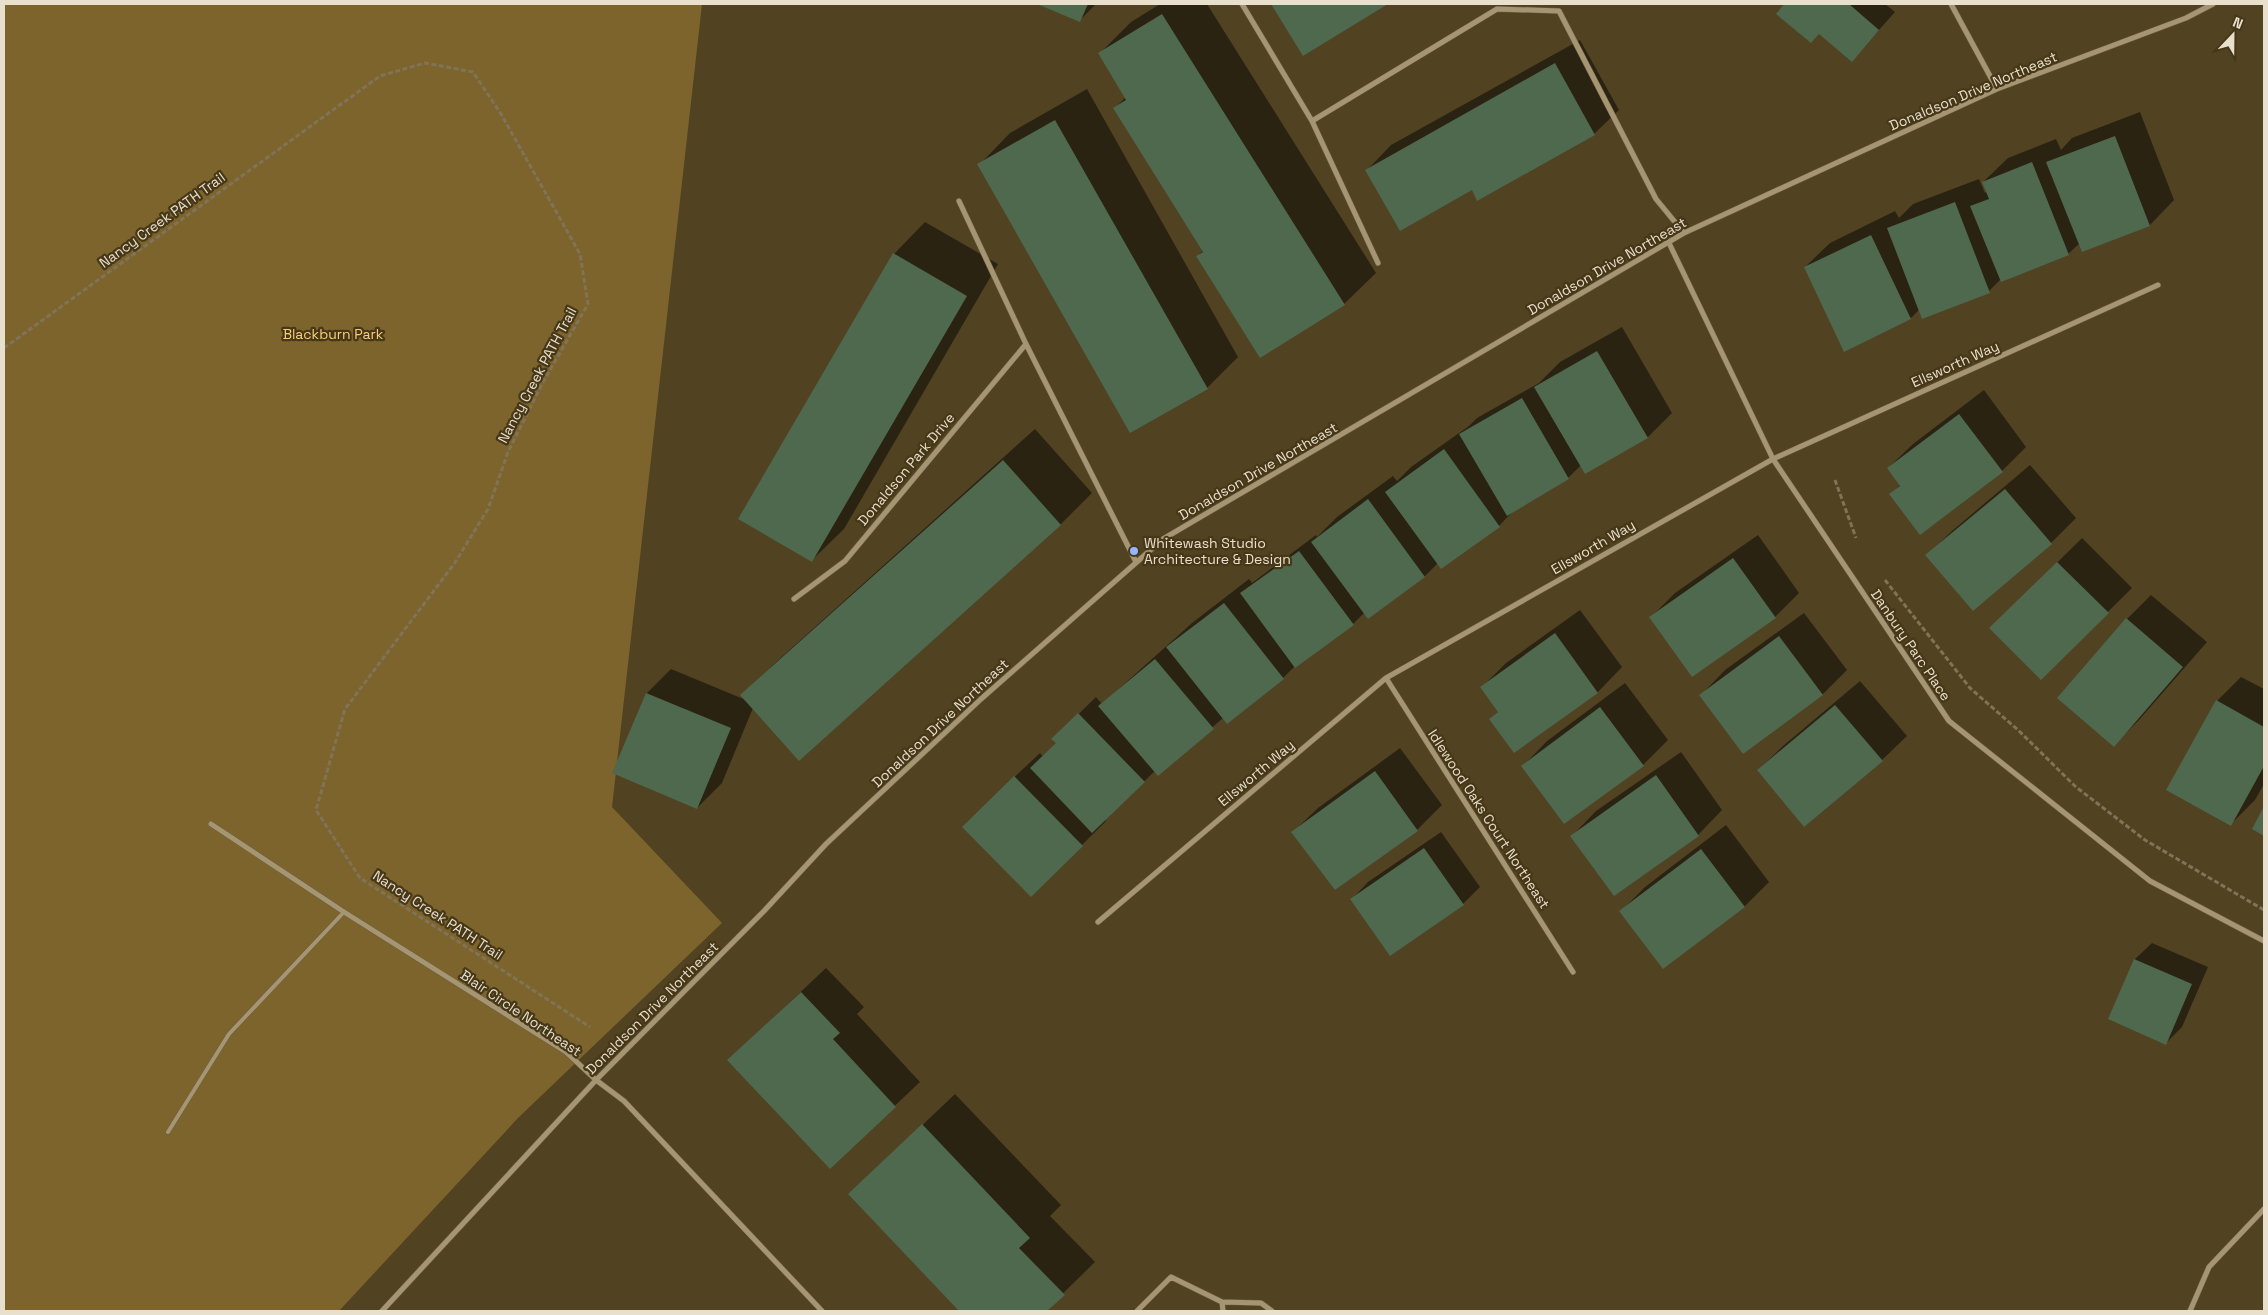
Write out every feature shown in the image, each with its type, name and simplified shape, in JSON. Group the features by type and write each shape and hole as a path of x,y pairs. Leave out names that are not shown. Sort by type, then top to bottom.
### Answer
{"street":[{"path":"1242,4 1312,121 1378,264"},
{"path":"1951,4 1997,89"},
{"name":"Donaldson Drive Northeast","path":"382,1311 596,1080 764,911 826,844 981,699 1163,539 1684,233 1997,89 2186,18 2213,4"},
{"path":"1312,121 1497,9 1559,11 1656,199 1684,233"},
{"path":"959,201 1026,344 1136,562"},
{"name":"Danbury Parc Place","path":"1669,243 1773,459 1949,722 2150,881 2264,941"},
{"name":"Ellsworth Way","path":"1098,922 1386,678 1773,459 2158,284"},
{"name":"Donaldson Park Drive","path":"794,599 845,561 1026,344"},
{"name":"Idlewood Oaks Court Northeast","path":"1386,678 1573,972"},
{"name":"Blair Circle Northeast","path":"211,824 344,912 566,1052 596,1080 624,1101 822,1311"},
{"path":"2190,1311 2209,1267 2264,1209"},
{"path":"1137,1311 1171,1277 1222,1302 1261,1303 1272,1311"},
{"path":"1222,1302 1223,1311"}],"lane":[{"path":"168,1132 229,1034 266,992 344,912"}],"path":[{"name":"Nancy Creek PATH Trail","path":"4,348 380,76 425,63 473,72 502,114 580,254 588,304 542,384 508,452 488,509 454,564 345,708 316,810 360,878 590,1026"},
{"path":"1835,480 1859,546"},
{"path":"1879,573 1970,688 2018,730 2076,787 2145,840 2264,910"}],"green space":[{"name":"Blackburn Park","path":"4,4 702,4 612,807 722,923 518,1118 339,1311 4,1311"}],"building":[{"path":"1037,4 1088,4 1080,22"},
{"path":"1271,4 1388,4 1303,56"},
{"path":"1784,4 1849,4 1879,30 1852,62 1819,34 1811,43 1776,14"},
{"path":"1162,14 1345,305 1260,358 1196,256 1203,252 1113,108 1126,100 1098,53"},
{"path":"1555,63 1595,135 1477,201 1472,190 1400,231 1365,170"},
{"path":"1055,120 1208,389 1130,433 977,164"},
{"path":"2115,136 2150,226 2082,252 2046,162"},
{"path":"2032,162 2069,255 2001,282 1970,206 1989,199 1982,182"},
{"path":"1955,202 1990,293 1922,319 1887,228"},
{"path":"1871,235 1911,319 1844,352 1804,267"},
{"path":"893,253 967,296 812,562 738,519"},
{"path":"1597,351 1648,438 1585,474 1534,387"},
{"path":"1522,398 1569,479 1507,516 1459,434"},
{"path":"1959,414 2003,472 1920,535 1889,494 1900,486 1887,468"},
{"path":"1444,449 1500,527 1441,569 1385,492"},
{"path":"1003,460 1061,525 799,761 740,695"},
{"path":"2005,489 2052,544 1973,611 1925,555"},
{"path":"1368,499 1425,577 1368,619 1311,542"},
{"path":"1299,551 1354,625 1295,668 1240,593"},
{"path":"1733,558 1776,618 1692,677 1649,617"},
{"path":"2057,562 2109,613 2041,680 1989,628"},
{"path":"1224,603 1284,679 1227,724 1166,647"},
{"path":"2126,618 2183,667 2114,747 2057,698"},
{"path":"1555,633 1598,693 1514,753 1489,719 1498,712 1480,687"},
{"path":"1779,636 1823,695 1743,754 1699,695"},
{"path":"1155,659 1214,729 1158,776 1098,706"},
{"path":"646,693 731,728 697,809 612,773"},
{"path":"2216,700 2264,727 2264,766 2231,826 2166,790"},
{"path":"1835,705 1883,761 1804,827 1757,770"},
{"path":"1600,707 1644,766 1564,824 1521,766"},
{"path":"1078,713 1145,782 1092,833 1030,768 1056,743 1051,739"},
{"path":"1375,771 1418,831 1335,890 1291,832"},
{"path":"1656,775 1699,836 1614,896 1570,836"},
{"path":"1014,776 1083,846 1031,897 962,827"},
{"path":"2264,806 2264,836 2252,829"},
{"path":"1424,848 1464,905 1390,956 1350,899"},
{"path":"1701,849 1745,907 1663,969 1619,911"},
{"path":"2134,959 2192,984 2166,1045 2108,1019"},
{"path":"801,992 840,1033 833,1039 896,1107 830,1169 727,1060"},
{"path":"922,1124 1030,1238 1019,1248 1065,1295 1047,1311 959,1311 848,1194"}],"place":[{"name":"Whitewash Studio Architecture & Design","path":"1134,551"}]}
